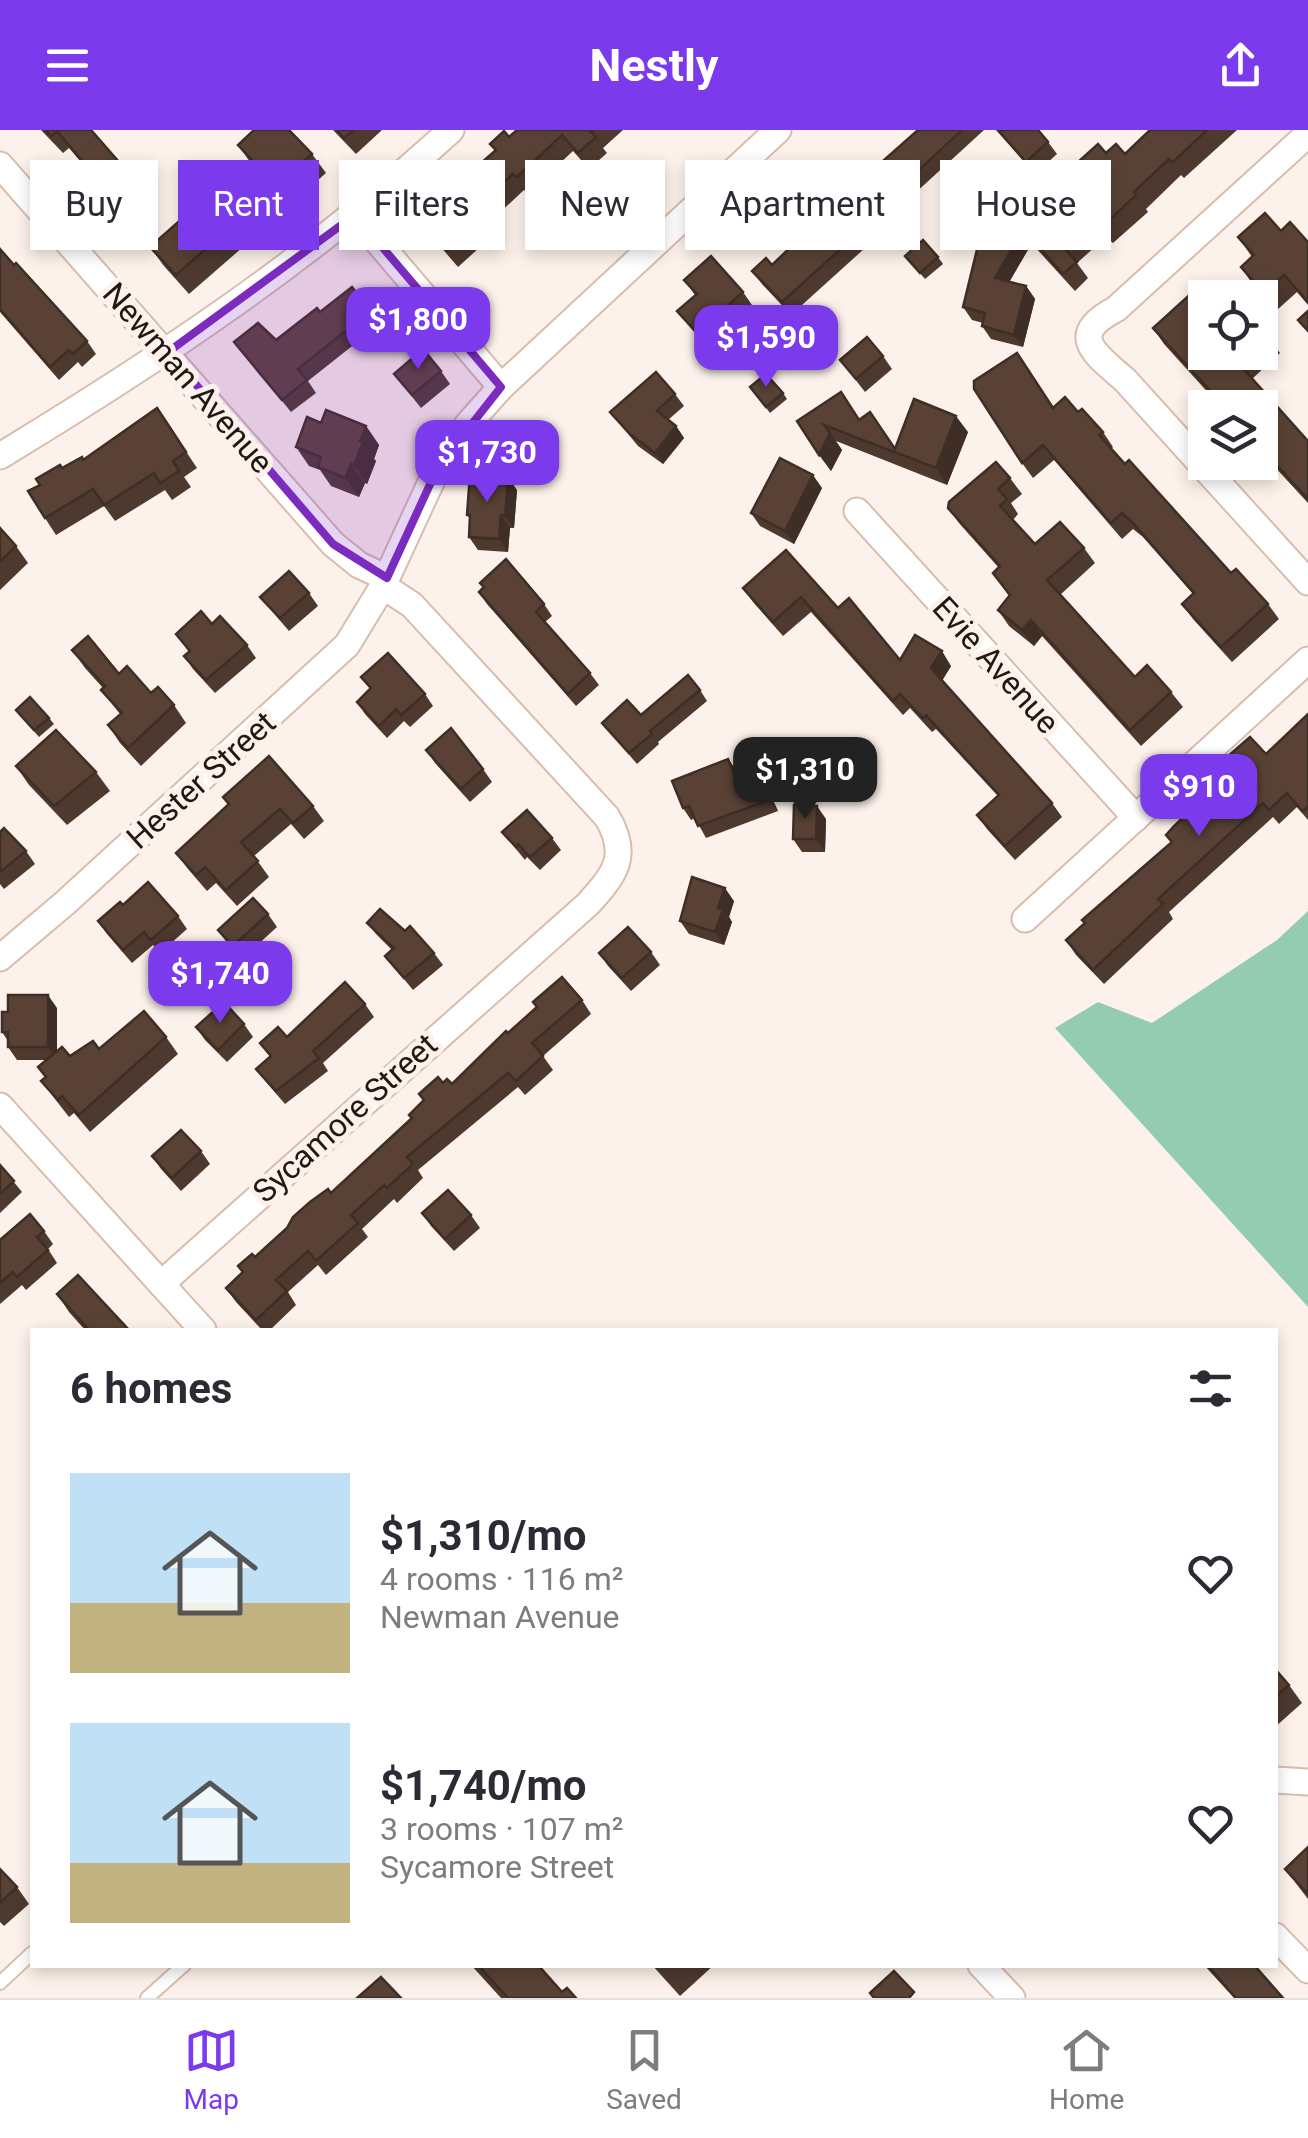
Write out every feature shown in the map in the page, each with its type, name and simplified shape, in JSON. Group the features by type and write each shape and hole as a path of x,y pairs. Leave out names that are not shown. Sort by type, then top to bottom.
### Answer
{"street":[{"path":"418,160 452,130"},
{"name":"Hester Street","path":"0,958 93,878 346,645 385,582 438,467 468,424 501,387 778,130"},
{"path":"1302,151 1116,309 1101,316 1090,329 1088,339 1096,354 1308,582"},
{"name":"Newman Avenue","path":"0,165 333,544 412,605 579,784 614,828 618,862 610,878 588,904 530,954"},
{"path":"0,456 168,352 339,227"},
{"path":"385,250 501,387"},
{"name":"Evie Avenue","path":"857,511 1136,818"},
{"path":"1025,919 1308,660"},
{"name":"Sycamore Street","path":"162,1284 530,954"},
{"path":"0,1106 201,1328"},
{"path":"1278,1780 1308,1782"},
{"path":"1278,1939 1308,1970"},
{"path":"983,1968 1012,1998"}],"lane":[{"path":"0,1983 30,1956"},
{"path":"147,1998 181,1968"}],"highlighted area":[{"path":"355,215 501,387 438,467 387,578 333,544 168,352"}],"green space":[{"path":"1308,911 1308,1307 1055,1028 1098,1002 1152,1023 1277,940"}],"building":[{"path":"45,130 91,130 117,160 81,160 57,131 51,136"},
{"path":"254,130 289,130 312,154 305,160 252,160 238,145"},
{"path":"337,130 353,130 344,138"},
{"path":"517,130 594,130 591,132 596,137 578,153 562,135 535,160 525,160 525,170 517,177 513,174 505,182 505,160 485,160 496,150 490,144 504,131 509,137"},
{"path":"918,130 962,130 920,169 920,160 884,160"},
{"path":"998,130 1038,130 1048,142 1024,160"},
{"path":"1150,130 1207,130 1173,162 1169,159 1111,219 1111,160 1080,160 1098,144 1106,153 1116,144 1125,154"},
{"path":"1265,213 1281,231 1290,222 1308,242 1308,302 1284,275 1278,280 1252,280 1241,267 1254,255 1238,237"},
{"path":"178,222 178,250 204,250 176,275 153,250 158,250 158,240"},
{"path":"923,240 938,257 920,273 905,256 912,250 920,250"},
{"path":"0,249 87,341 50,367 0,309"},
{"path":"788,250 839,250 782,302 752,271 766,258 772,265"},
{"path":"977,250 1011,250 995,278 1026,286 1014,335 982,326 985,313 963,307"},
{"path":"1042,250 1066,250 1077,262 1063,274"},
{"path":"711,256 743,292 697,333 677,311 697,294 684,280"},
{"path":"352,287 371,311 298,369 307,380 282,400 234,342 258,323 276,340"},
{"path":"1188,296 1188,366 1153,328"},
{"path":"1308,311 1308,331 1298,320"},
{"path":"867,337 883,356 856,379 840,360"},
{"path":"423,349 441,371 412,395 394,374"},
{"path":"1017,353 1053,408 1065,397 1078,412 1082,409 1125,464 1129,460 1231,573 1236,569 1268,604 1221,647 1182,604 1194,593 1132,522 1122,513 1111,523 1043,445 1022,463 974,389 974,381"},
{"path":"1191,370 1244,370 1262,390 1210,390"},
{"path":"656,372 675,394 657,411 676,426 655,453 610,412"},
{"path":"766,374 783,393 766,407 750,387"},
{"path":"841,392 859,420 870,412 895,449 914,399 956,416 936,468 824,425 830,433 819,455 797,421"},
{"path":"1278,407 1308,441 1308,499 1278,466"},
{"path":"157,408 186,452 173,461 179,471 160,483 154,473 104,505 93,489 45,518 28,491 40,485 36,479 60,465 62,468 82,457 83,460"},
{"path":"326,410 366,426 354,465 351,464 345,478 318,467 321,457 296,447 307,417 321,423"},
{"path":"780,458 813,475 785,531 751,513"},
{"path":"996,462 1010,478 998,489 1007,499 1000,506 1035,544 1060,522 1084,548 1047,580 1135,677 1147,665 1171,692 1130,730 1031,620 1022,630 998,610 1010,595 993,573 1000,566 948,508 949,502"},
{"path":"470,474 508,477 499,539 469,537"},
{"path":"0,528 16,546 0,562"},
{"path":"786,550 838,608 849,598 900,660 915,635 942,651 931,668 1052,803 1005,846 977,815 999,795 926,715 923,718 900,694 893,701 801,597 773,622 743,588"},
{"path":"506,559 544,604 536,612 590,673 568,694 479,592 484,587 480,583"},
{"path":"289,571 309,593 280,618 260,597"},
{"path":"201,611 212,624 220,616 247,645 206,680 184,656 190,651 176,634"},
{"path":"88,636 119,674 127,666 151,693 158,687 174,705 128,748 108,725 122,713 101,690 105,686 72,650"},
{"path":"388,653 425,694 401,715 396,709 379,726 357,702 371,688 361,677"},
{"path":"688,675 700,690 629,753 602,723 627,700 641,715"},
{"path":"30,697 49,718 34,730 16,710"},
{"path":"1308,714 1308,807 1302,811 1287,793 1269,810 1263,803 1158,899 1163,904 1093,970 1066,940 1085,923 1082,920 1172,842 1166,835 1193,808 1197,812 1242,772 1228,756 1250,737 1266,754"},
{"path":"451,728 483,769 461,789 426,750"},
{"path":"56,730 96,772 54,806 16,766"},
{"path":"269,756 313,806 293,823 280,809 241,842 258,861 226,890 205,867 196,875 176,853 229,804 223,797"},
{"path":"728,759 739,786 759,776 769,800 698,826 689,806 683,808 672,781"},
{"path":"794,805 817,806 816,839 793,839"},
{"path":"527,810 552,838 530,857 502,832"},
{"path":"4,828 26,851 0,872 0,832"},
{"path":"692,877 725,888 715,932 680,921"},
{"path":"148,882 178,916 151,940 144,932 123,950 98,921"},
{"path":"253,898 268,914 233,946 218,930"},
{"path":"380,909 405,931 410,926 434,953 404,978 385,956 394,948 367,923"},
{"path":"628,927 651,952 622,978 599,953"},
{"path":"562,977 582,1000 532,1043 543,1056 516,1081 508,1073 407,1157 413,1164 351,1215 358,1223 316,1261 308,1251 276,1280 287,1291 256,1320 226,1288 243,1272 238,1266 252,1254 255,1257 310,1202 328,1189 331,1193 412,1118 409,1115 424,1100 419,1094 438,1077 443,1083 447,1079 452,1084 506,1031 537,1007 533,1002"},
{"path":"345,982 365,1004 313,1051 319,1058 276,1091 256,1069 271,1056 260,1043 278,1027 287,1037"},
{"path":"8,995 48,995 48,1047 8,1047 8,1032 2,1032 2,1012 8,1012"},
{"path":"224,1002 244,1024 218,1050 196,1027"},
{"path":"144,1011 166,1037 79,1115 41,1081 46,1077 38,1067 62,1047 70,1056 93,1041 99,1049"},
{"path":"181,1130 201,1151 172,1178 152,1156"},
{"path":"0,1165 14,1181 0,1194"},
{"path":"448,1190 471,1215 445,1239 422,1213"},
{"path":"30,1214 44,1231 37,1237 48,1250 17,1277 13,1272 0,1283 0,1240"},
{"path":"78,1275 127,1328 87,1328 57,1294"},
{"path":"1278,1672 1289,1685 1278,1694"},
{"path":"1308,1847 1308,1894 1285,1869"},
{"path":"0,1869 17,1887 0,1903"},
{"path":"481,1968 541,1968 562,1992 567,1988 576,1998 508,1998"},
{"path":"1210,1968 1257,1968 1283,1998 1236,1998"},
{"path":"894,1971 914,1992 909,1998 874,1998 870,1993"},
{"path":"381,1977 401,1998 357,1998"}]}
